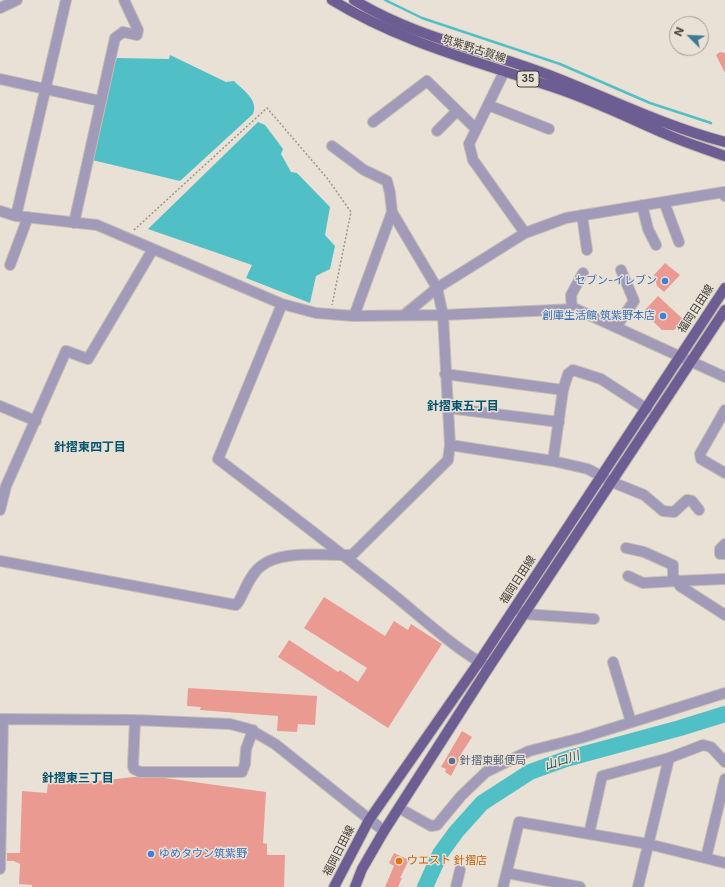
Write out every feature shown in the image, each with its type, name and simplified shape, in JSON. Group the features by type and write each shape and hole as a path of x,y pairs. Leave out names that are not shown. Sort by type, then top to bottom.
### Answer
{"main road":[{"name":"筑紫野古賀線","path":"332,0 376,25 409,40 557,89 617,112 669,136 725,156"},
{"name":"筑紫野古賀線","path":"354,0 396,22 432,37 548,74 669,125 725,142"},
{"name":"福岡日田線","path":"334,887 369,820 479,662 725,288"},
{"path":"355,887 362,869 384,831 725,310"}],"street":[{"path":"0,8 17,0"},
{"path":"16,216 66,0"},
{"path":"74,222 115,38 123,32 137,35 138,30 124,0"},
{"path":"504,72 469,144 473,160 525,233"},
{"path":"0,79 100,101"},
{"path":"373,122 427,81 476,130"},
{"path":"488,105 549,129"},
{"path":"437,131 457,111"},
{"path":"0,561 236,605 254,573 260,567 274,559 286,556 352,555 448,460 450,445 445,374 444,315 437,288 392,212 387,181 364,170 332,146"},
{"path":"404,315 437,288 525,233 566,218 582,215 724,192 725,196"},
{"path":"664,202 679,242"},
{"path":"642,205 648,229 656,245"},
{"path":"0,211 16,216 97,225 282,304 316,313 354,316 444,315 576,310 725,377"},
{"path":"354,316 392,212"},
{"path":"582,215 587,250"},
{"path":"10,265 28,217"},
{"path":"0,510 6,486 66,351 88,359 153,249"},
{"path":"616,327 634,301 621,270"},
{"path":"572,310 571,296 583,273"},
{"path":"282,304 218,459 479,662 490,667"},
{"path":"554,461 563,390 568,374 573,370 601,379 647,408"},
{"path":"445,374 563,390"},
{"path":"0,406 36,421"},
{"path":"448,408 559,422"},
{"path":"725,410 700,454 701,459 725,473"},
{"path":"450,445 554,461 588,469 612,482 644,495 663,511 674,512 687,500 692,501 699,510"},
{"path":"725,544 720,549 720,554 725,554"},
{"path":"626,548 644,552 673,565 673,578 680,586 725,615"},
{"path":"628,576 643,583 725,579"},
{"path":"515,608 525,614 594,619"},
{"path":"613,662 631,722"},
{"path":"399,808 431,826 436,825 486,772 530,752 725,693"},
{"path":"0,869 2,719 135,720 230,724 253,730 275,744 384,831"},
{"path":"135,720 133,766 134,769 140,772 242,772 245,764 246,749 253,730"},
{"path":"589,834 602,776 669,758 703,745 711,747 725,762"},
{"path":"638,887 669,758"},
{"path":"706,858 725,779"},
{"path":"503,887 519,822 648,844 725,863"},
{"path":"456,887 460,870"},
{"path":"507,873 580,887"}],"path":[{"path":"126,237 268,108 326,178 351,212 330,314"}],"water":[{"path":"170,55 226,82 234,81 252,100 254,104 253,114 180,181 92,160 114,64 117,58 169,59"},
{"path":"258,122 265,125 283,149 281,154 291,172 297,173 330,207 325,235 335,246 330,269 316,276 310,303 246,278 252,265 148,229"}],"building":[{"path":"720,52 725,53 725,73 716,55"},
{"name":"セブン-イレブン","path":"665,263 680,275 664,292 657,286 654,275"},
{"name":"創庫生活館 筑紫野本店","path":"658,296 684,320 674,330 662,330 643,312"},
{"path":"324,597 385,636 394,621 408,630 411,624 442,644 388,728 278,657 289,640 338,672 340,670 358,682 367,668 304,628"},
{"path":"188,688 317,696 315,725 298,724 297,732 277,731 278,716 200,710 201,707 187,706"},
{"path":"462,731 472,737 461,754 462,755 451,776 445,772 446,769 441,767"},
{"name":"ゆめタウン筑紫野","path":"133,777 165,778 266,792 263,843 267,844 267,855 285,855 284,887 32,887 32,885 19,884 20,864 14,861 7,861 7,853 20,853 22,791 47,793 48,781 90,782"},
{"path":"394,853 409,860 400,878 402,878 398,887 385,887 394,866 389,863"}],"waterway":[{"path":"385,0 422,18 560,64 650,103 711,123"},
{"name":"山口川","path":"425,887 440,854 456,832 482,803 530,772 566,759 680,728 725,714"}],"place":[{"name":"セブン-イレブン","path":"665,281"},
{"name":"創庫生活館 筑紫野本店","path":"663,316"},
{"name":"針摺東郵便局","path":"452,761"},
{"name":"ゆめタウン筑紫野","path":"151,854"},
{"name":"ウエスト 針摺店","path":"399,861"}],"district":[{"name":"針摺東五丁目","path":"463,406"},
{"name":"針摺東四丁目","path":"90,447"},
{"name":"針摺東三丁目","path":"78,778"}]}
